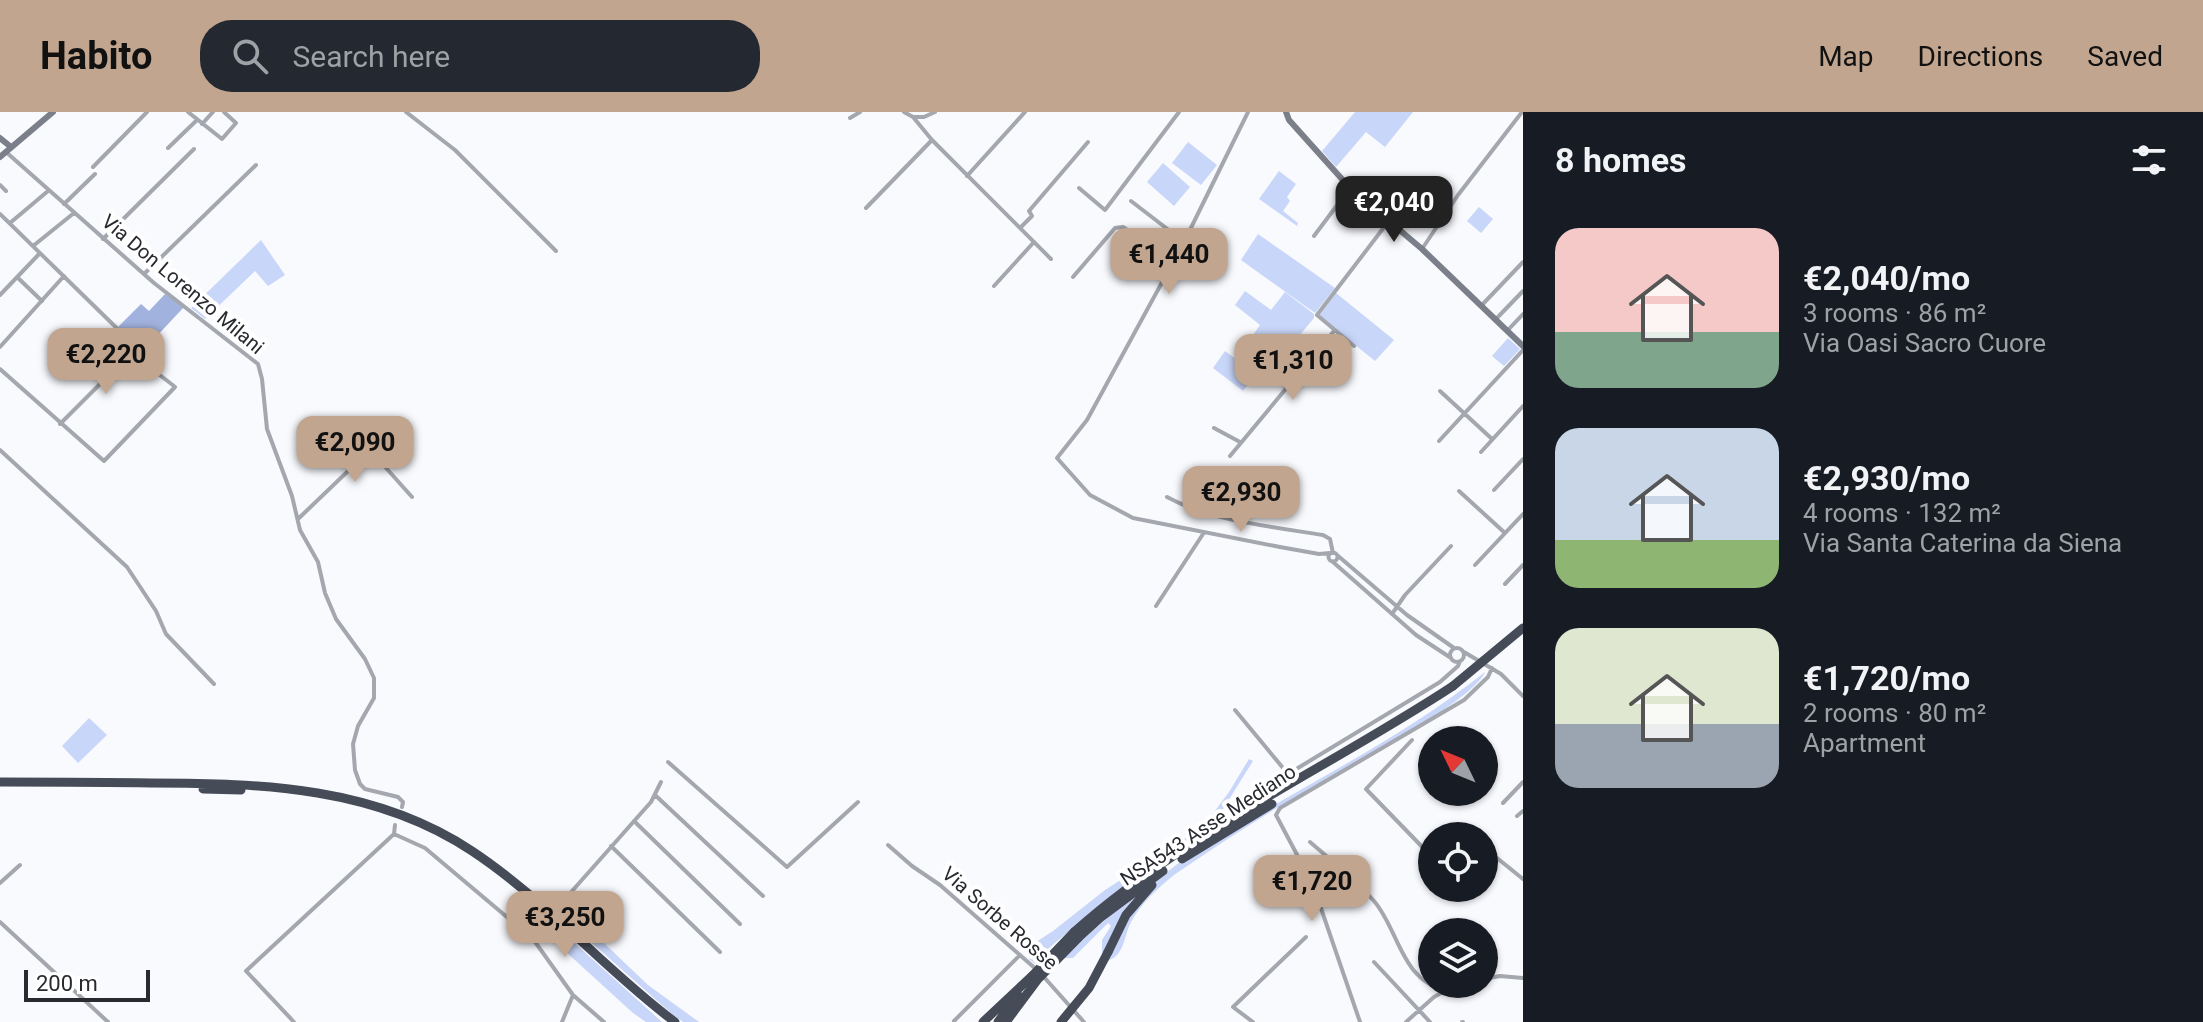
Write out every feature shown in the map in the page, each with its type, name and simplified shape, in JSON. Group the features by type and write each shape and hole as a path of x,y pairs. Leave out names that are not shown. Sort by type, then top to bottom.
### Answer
{"highway":[{"name":"NSA543 Asse Mediano","path":"1006,1022 1076,935 1174,863 1455,688 1523,628"},
{"path":"1455,688 1523,636"},
{"name":"NSA543 Asse Mediano","path":"998,1022 1032,976 1126,888 1221,827 1455,688"},
{"path":"109,784 275,792 341,802 396,818 452,845 496,875 531,902 666,1022"},
{"path":"0,785 280,786 356,799 397,812 460,843 509,877 648,1002 675,1022"},
{"path":"1061,1022 1089,988 1135,902 1174,863"},
{"path":"983,1022 1032,976"}],"street":[{"path":"38,112 45,120"},
{"path":"0,138 4,153 53,112"},
{"path":"93,167 147,112"},
{"path":"188,112 222,139 236,123 224,112"},
{"path":"202,124 213,112"},
{"path":"406,112 455,150 556,251"},
{"path":"850,118 860,112"},
{"path":"904,112 913,117 932,140 1051,259"},
{"path":"913,117 924,117 935,112"},
{"path":"967,176 1025,112"},
{"path":"1079,188 1105,210 1179,112"},
{"path":"1248,112 1184,242 1087,420 1057,458 1090,495 1133,518 1333,556 1462,657"},
{"path":"1284,112 1350,188 1422,249 1523,348 1439,441"},
{"path":"1422,249 1458,195 1522,112"},
{"path":"168,148 197,120"},
{"path":"866,208 932,140"},
{"path":"1020,228 1032,216 1029,211 1088,142"},
{"path":"103,239 194,149"},
{"name":"Via Don Lorenzo Milani","path":"4,153 144,274 258,364 267,429 300,530 318,562 325,593 336,619 365,659 374,678 374,698 354,734 352,756 358,779 365,789 402,799 402,807"},
{"path":"144,274 256,165"},
{"path":"64,204 95,174"},
{"path":"0,185 6,191"},
{"path":"1314,236 1350,188"},
{"path":"0,227 48,190"},
{"path":"1131,201 1184,242"},
{"path":"33,246 74,213"},
{"path":"0,214 132,343 134,350 175,387 104,461 0,369"},
{"path":"1354,346 1317,315 1389,221"},
{"path":"1073,277 1115,228 1123,227 1173,262"},
{"path":"994,286 1034,242"},
{"path":"0,295 40,252"},
{"path":"1481,306 1523,262"},
{"path":"0,347 64,276"},
{"path":"17,277 42,301"},
{"path":"1496,319 1523,291"},
{"path":"1507,331 1523,314"},
{"path":"1230,456 1334,331"},
{"path":"60,424 134,350"},
{"path":"1440,391 1492,439"},
{"path":"1481,452 1523,406"},
{"path":"1214,428 1240,442"},
{"path":"0,450 127,567 156,611 166,634 214,684"},
{"path":"298,519 370,450 412,497"},
{"path":"1494,490 1523,459"},
{"path":"1459,491 1505,533"},
{"path":"1167,497 1184,506 1215,514 1323,535 1330,539 1333,556 1347,574 1416,635 1451,658 1473,656 1492,668 1523,696"},
{"path":"1475,565 1523,514"},
{"path":"1156,606 1203,533"},
{"path":"1392,614 1405,595 1451,546"},
{"path":"1505,584 1523,565"},
{"path":"1347,574 1352,568"},
{"path":"1451,658 1449,651 1454,648"},
{"path":"1235,710 1288,774 1440,682 1460,665 1462,657"},
{"path":"1360,1022 1313,885 1276,815 1280,808 1464,700 1488,677 1492,668"},
{"path":"1412,740 1366,789 1418,843"},
{"path":"668,762 787,867 858,802"},
{"path":"557,908 634,821 655,795 661,782"},
{"path":"1503,803 1523,782"},
{"path":"655,795 763,896"},
{"path":"1517,816 1523,811"},
{"path":"634,821 740,924"},
{"path":"294,1022 246,971 394,834 395,825"},
{"path":"394,834 425,848 533,939 573,995 604,1022"},
{"path":"1310,842 1377,905 1397,946 1418,973"},
{"name":"Via Sorbe Rosse","path":"888,845 940,885 1052,983 1084,1022"},
{"path":"611,846 720,952"},
{"path":"1498,859 1523,879"},
{"path":"0,883 20,865"},
{"path":"0,922 108,1022"},
{"path":"533,939 544,923"},
{"path":"1253,1022 1244,1020 1233,1007 1306,937"},
{"path":"954,1021 1020,955"},
{"path":"1374,962 1430,1022"},
{"path":"1498,976 1523,978"},
{"path":"562,1022 573,995"},
{"path":"1406,1022 1435,998"}],"shaded area":[{"path":"1355,112 1413,112 1385,147 1366,132 1336,167 1322,151"},
{"path":"1188,142 1217,165 1201,185 1172,163"},
{"path":"1163,163 1190,187 1174,206 1147,182"},
{"path":"1279,171 1296,184 1287,197 1290,201 1283,211 1298,223 1297,226 1259,199"},
{"path":"1479,207 1493,219 1481,233 1467,221"},
{"path":"1258,234 1335,288 1315,313 1241,260"},
{"path":"261,240 285,275 268,286 255,271 205,319 191,308"},
{"path":"1245,291 1271,310 1285,292 1314,314 1314,318 1258,385 1252,380 1243,391 1213,368 1225,351 1236,359 1260,325 1235,305"},
{"path":"1336,293 1394,340 1375,361 1319,316"},
{"path":"165,294 184,307 140,354 135,343 118,327 141,304 149,311"},
{"path":"1508,338 1520,349 1504,366 1492,356"},
{"path":"1485,672 1474,686 1424,723 1277,808 1174,875 1139,910 1119,952 1106,961 1134,908 1169,870 1402,730"},
{"path":"89,718 107,735 78,763 62,746"},
{"path":"1249,759 1253,761 1213,825 1113,894 1049,948 1035,964 1029,959 1029,948 1033,944 1105,890 1203,827"},
{"path":"1148,883 1102,958 1102,940 1111,926 1108,923 1073,958 1061,958"},
{"path":"563,904 648,985 699,1022 683,1022 672,1014 557,912"},
{"path":"550,921 662,1022 646,1022 633,1013 542,930"}]}
